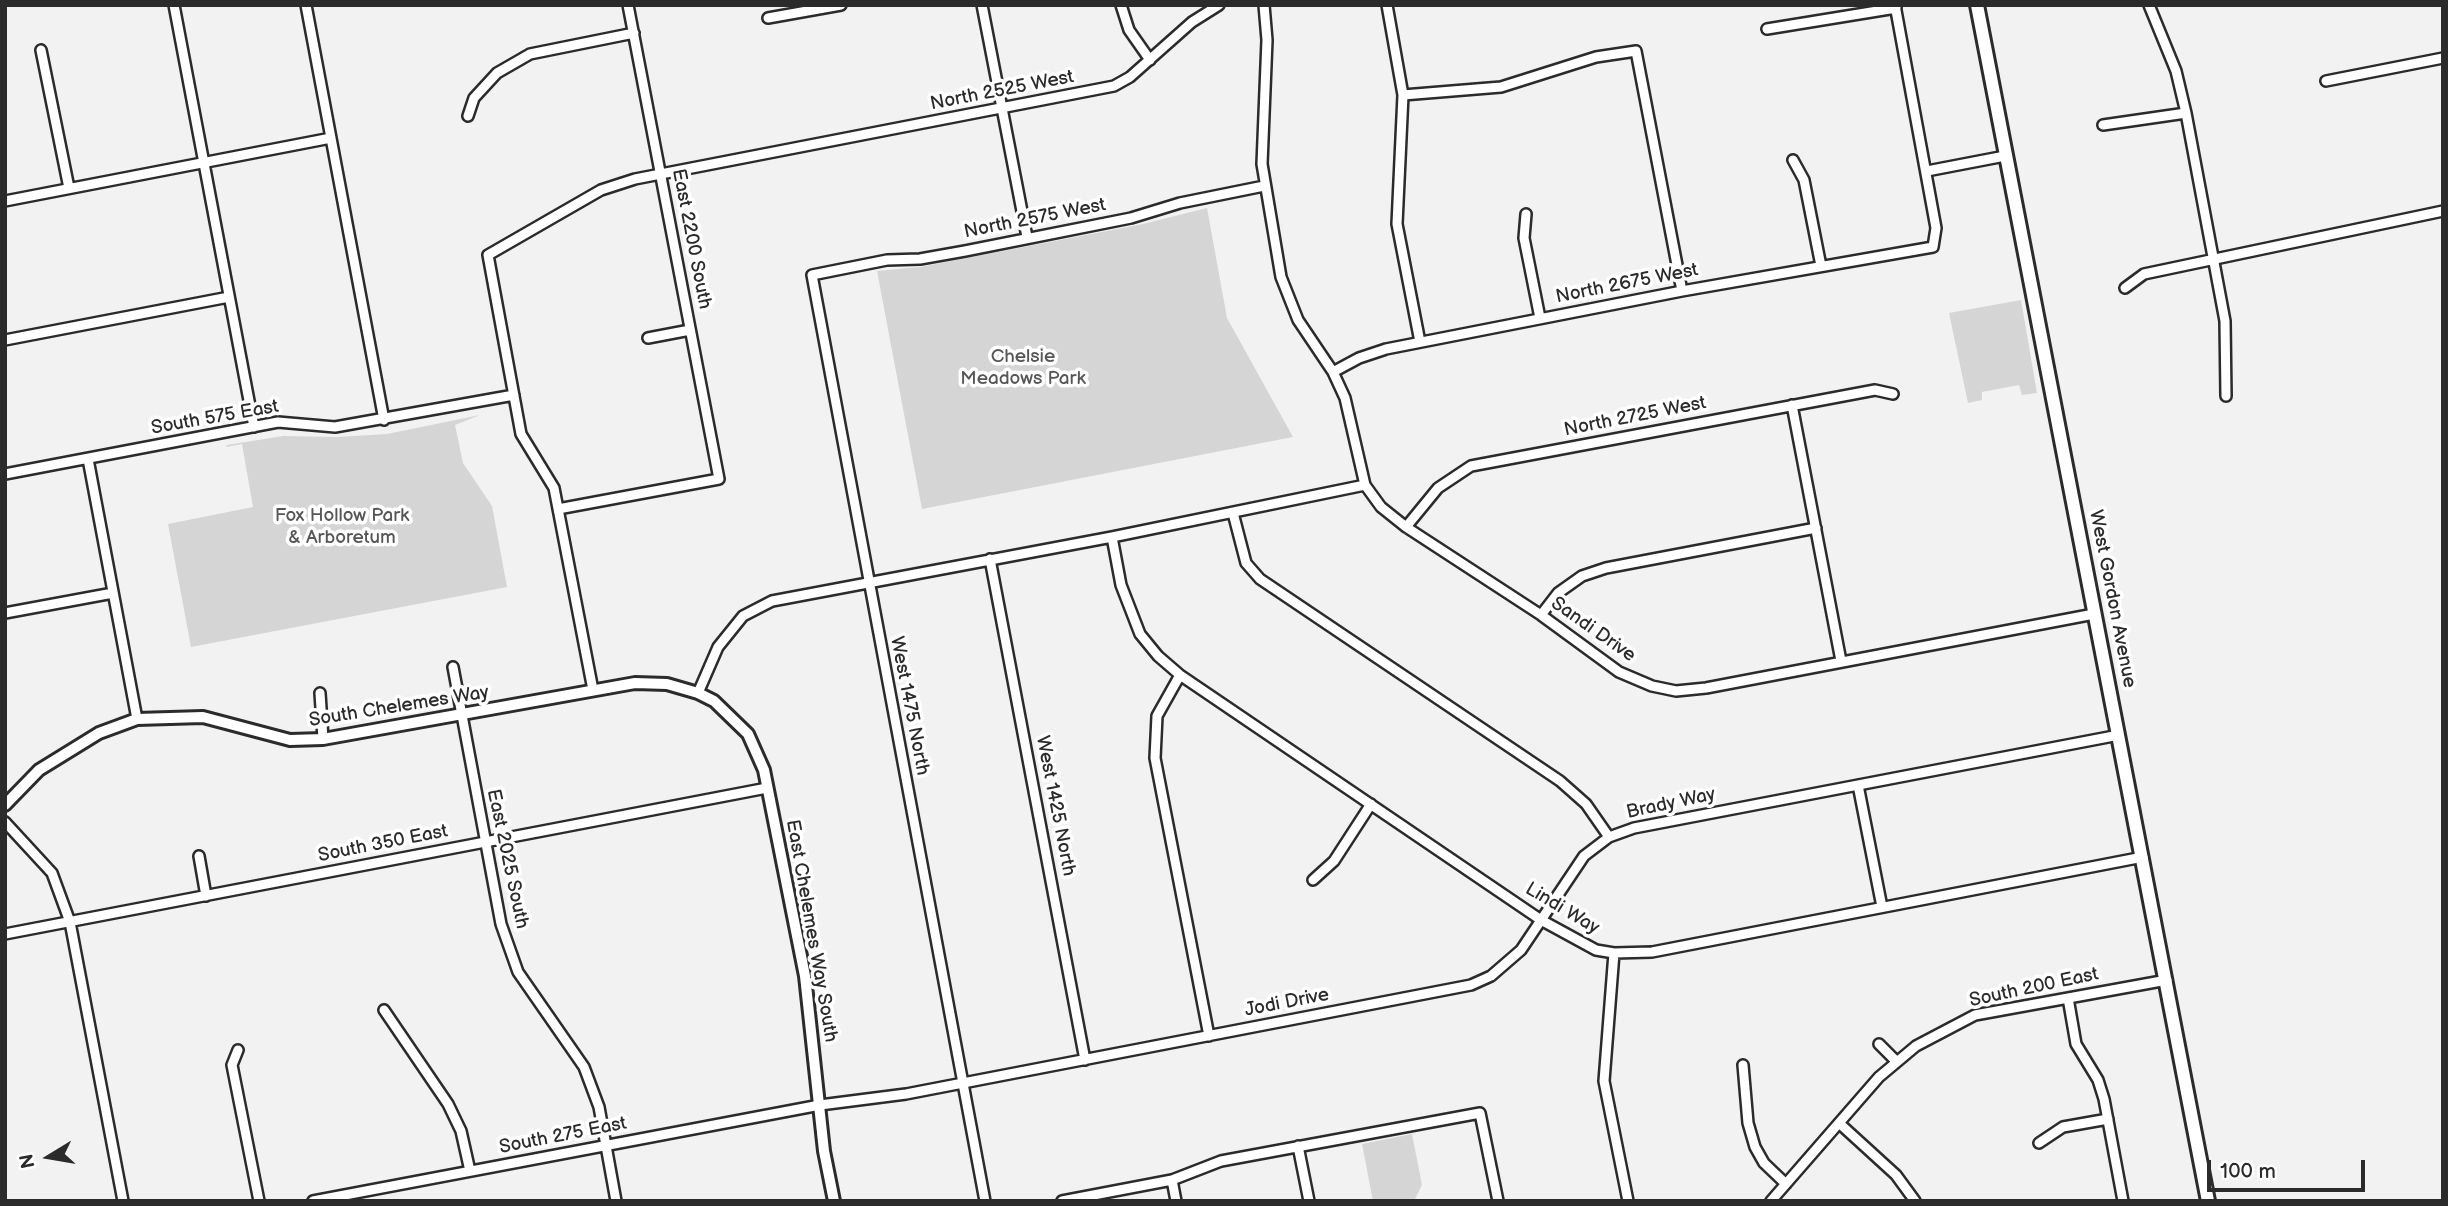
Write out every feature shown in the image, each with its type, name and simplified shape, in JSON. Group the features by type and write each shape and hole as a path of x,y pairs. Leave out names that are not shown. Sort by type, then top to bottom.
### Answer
{"main road":[{"name":"West Gordon Avenue","path":"1977,5 2208,1201"}],"street":[{"path":"174,5 254,427"},
{"path":"306,5 384,420"},
{"name":"East 2200 South","path":"558,509 719,479 628,5"},
{"path":"768,18 841,5"},
{"path":"982,5 1027,237"},
{"path":"1121,5 1129,30 1150,60"},
{"name":"North 2525 West","path":"514,395 488,255 601,190 661,174 1114,86 1150,60 1192,22 1219,5"},
{"path":"698,694 718,647 743,616 772,601 1112,537 1365,485 1359,468 1350,415 1334,372 1297,320 1288,299 1264,186 1261,143 1266,99 1264,5"},
{"path":"1387,5 1403,94 1396,192 1397,224 1420,342"},
{"path":"2149,5 2176,71 2186,113 2225,321 2226,396"},
{"path":"1767,29 1895,7 1927,171 2005,156"},
{"path":"468,116 474,97 497,73 530,54 634,33"},
{"path":"41,50 69,188"},
{"path":"1403,94 1501,87 1595,57 1636,51 1682,291"},
{"path":"2326,80 2443,58"},
{"path":"2103,125 2186,113"},
{"path":"5,201 331,138"},
{"path":"1793,160 1804,180 1821,266"},
{"name":"North 2675 West","path":"1334,372 1372,353 1420,342 1682,291 1933,247 1937,228 1927,171"},
{"name":"North 2575 West","path":"812,275 887,260 920,259 1131,218 1180,203 1264,186"},
{"path":"2125,288 2144,274 2443,211"},
{"path":"1526,214 1524,238 1540,318"},
{"name":"West 1475 North","path":"812,275 985,1201"},
{"path":"5,340 229,297"},
{"path":"648,338 690,330"},
{"name":"North 2725 West","path":"1406,527 1438,488 1471,466 1875,390 1893,394"},
{"path":"514,395 521,434 529,451 546,471 558,509 593,690"},
{"name":"South 575 East","path":"5,474 278,422 335,427 514,395"},
{"path":"1792,405 1841,661"},
{"path":"88,458 137,719"},
{"name":"Sandi Drive","path":"1365,485 1381,507 1406,527 1541,615 1619,672 1653,686 1676,691 1706,688 2095,614"},
{"name":"Brady Way","path":"1233,513 1246,563 1260,579 1560,781 1586,804 1609,837 1634,828 2119,735"},
{"path":"1541,615 1558,593 1582,576 1606,568 1816,528"},
{"name":"Lindi Way","path":"1112,537 1121,585 1140,634 1158,656 1180,675 1541,920 1596,950 1652,953 2143,857"},
{"name":"West 1425 North","path":"990,559 1085,1059"},
{"path":"5,613 113,593"},
{"name":"East 2025 South","path":"453,667 485,843 509,948 518,972 584,1067 599,1107 616,1201"},
{"path":"1180,675 1157,716 1155,758 1209,1036"},
{"name":"South Chelemes Way","path":"5,805 39,770 99,733 137,719 203,718 290,740 323,739 635,683 667,684 698,694"},
{"path":"320,693 323,739"},
{"name":"East Chelemes Way South","path":"698,694 723,709 748,734 764,770 807,986 824,1151 834,1201"},
{"path":"1858,785 1882,907"},
{"name":"South 350 East","path":"5,934 767,788"},
{"path":"1313,880 1334,860 1371,804"},
{"path":"5,821 52,873 70,922 123,1201"},
{"name":"Jodi Drive","path":"906,1094 1471,985 1508,964 1584,856 1609,837"},
{"path":"199,856 206,896"},
{"path":"1614,953 1604,1081 1628,1201"},
{"name":"South 200 East","path":"1771,1201 1896,1061 1916,1045 1975,1015 2167,979"},
{"path":"2068,999 2076,1044 2098,1080 2123,1201"},
{"path":"384,1010 448,1104 461,1131 470,1171"},
{"path":"1879,1044 1896,1061"},
{"path":"238,1050 232,1065 258,1201"},
{"path":"1743,1065 1748,1123 1755,1147 1764,1163 1786,1184"},
{"name":"South 275 East","path":"313,1201 820,1105 906,1094"},
{"path":"1062,1201 1172,1180 1222,1161 1480,1113 1498,1201"},
{"path":"2039,1143 2063,1127 2108,1119"},
{"path":"1839,1123 1896,1175 1914,1201"},
{"path":"1298,1146 1309,1201"},
{"path":"1172,1180 1176,1201"}],"green space":[{"name":"Chelsie Meadows Park","path":"1207,208 1227,318 1293,437 922,509 877,271 920,267 1143,224"},
{"path":"2021,300 2037,393 2022,395 2019,385 1982,392 1982,400 1968,403 1949,313"},
{"name":"Fox Hollow Park & Arboretum","path":"480,415 455,425 463,463 492,506 507,587 191,647 168,524 253,507 242,444 226,447 227,445 283,436 387,434"},
{"path":"1412,1134 1422,1185 1414,1201 1373,1201 1362,1144"}]}
